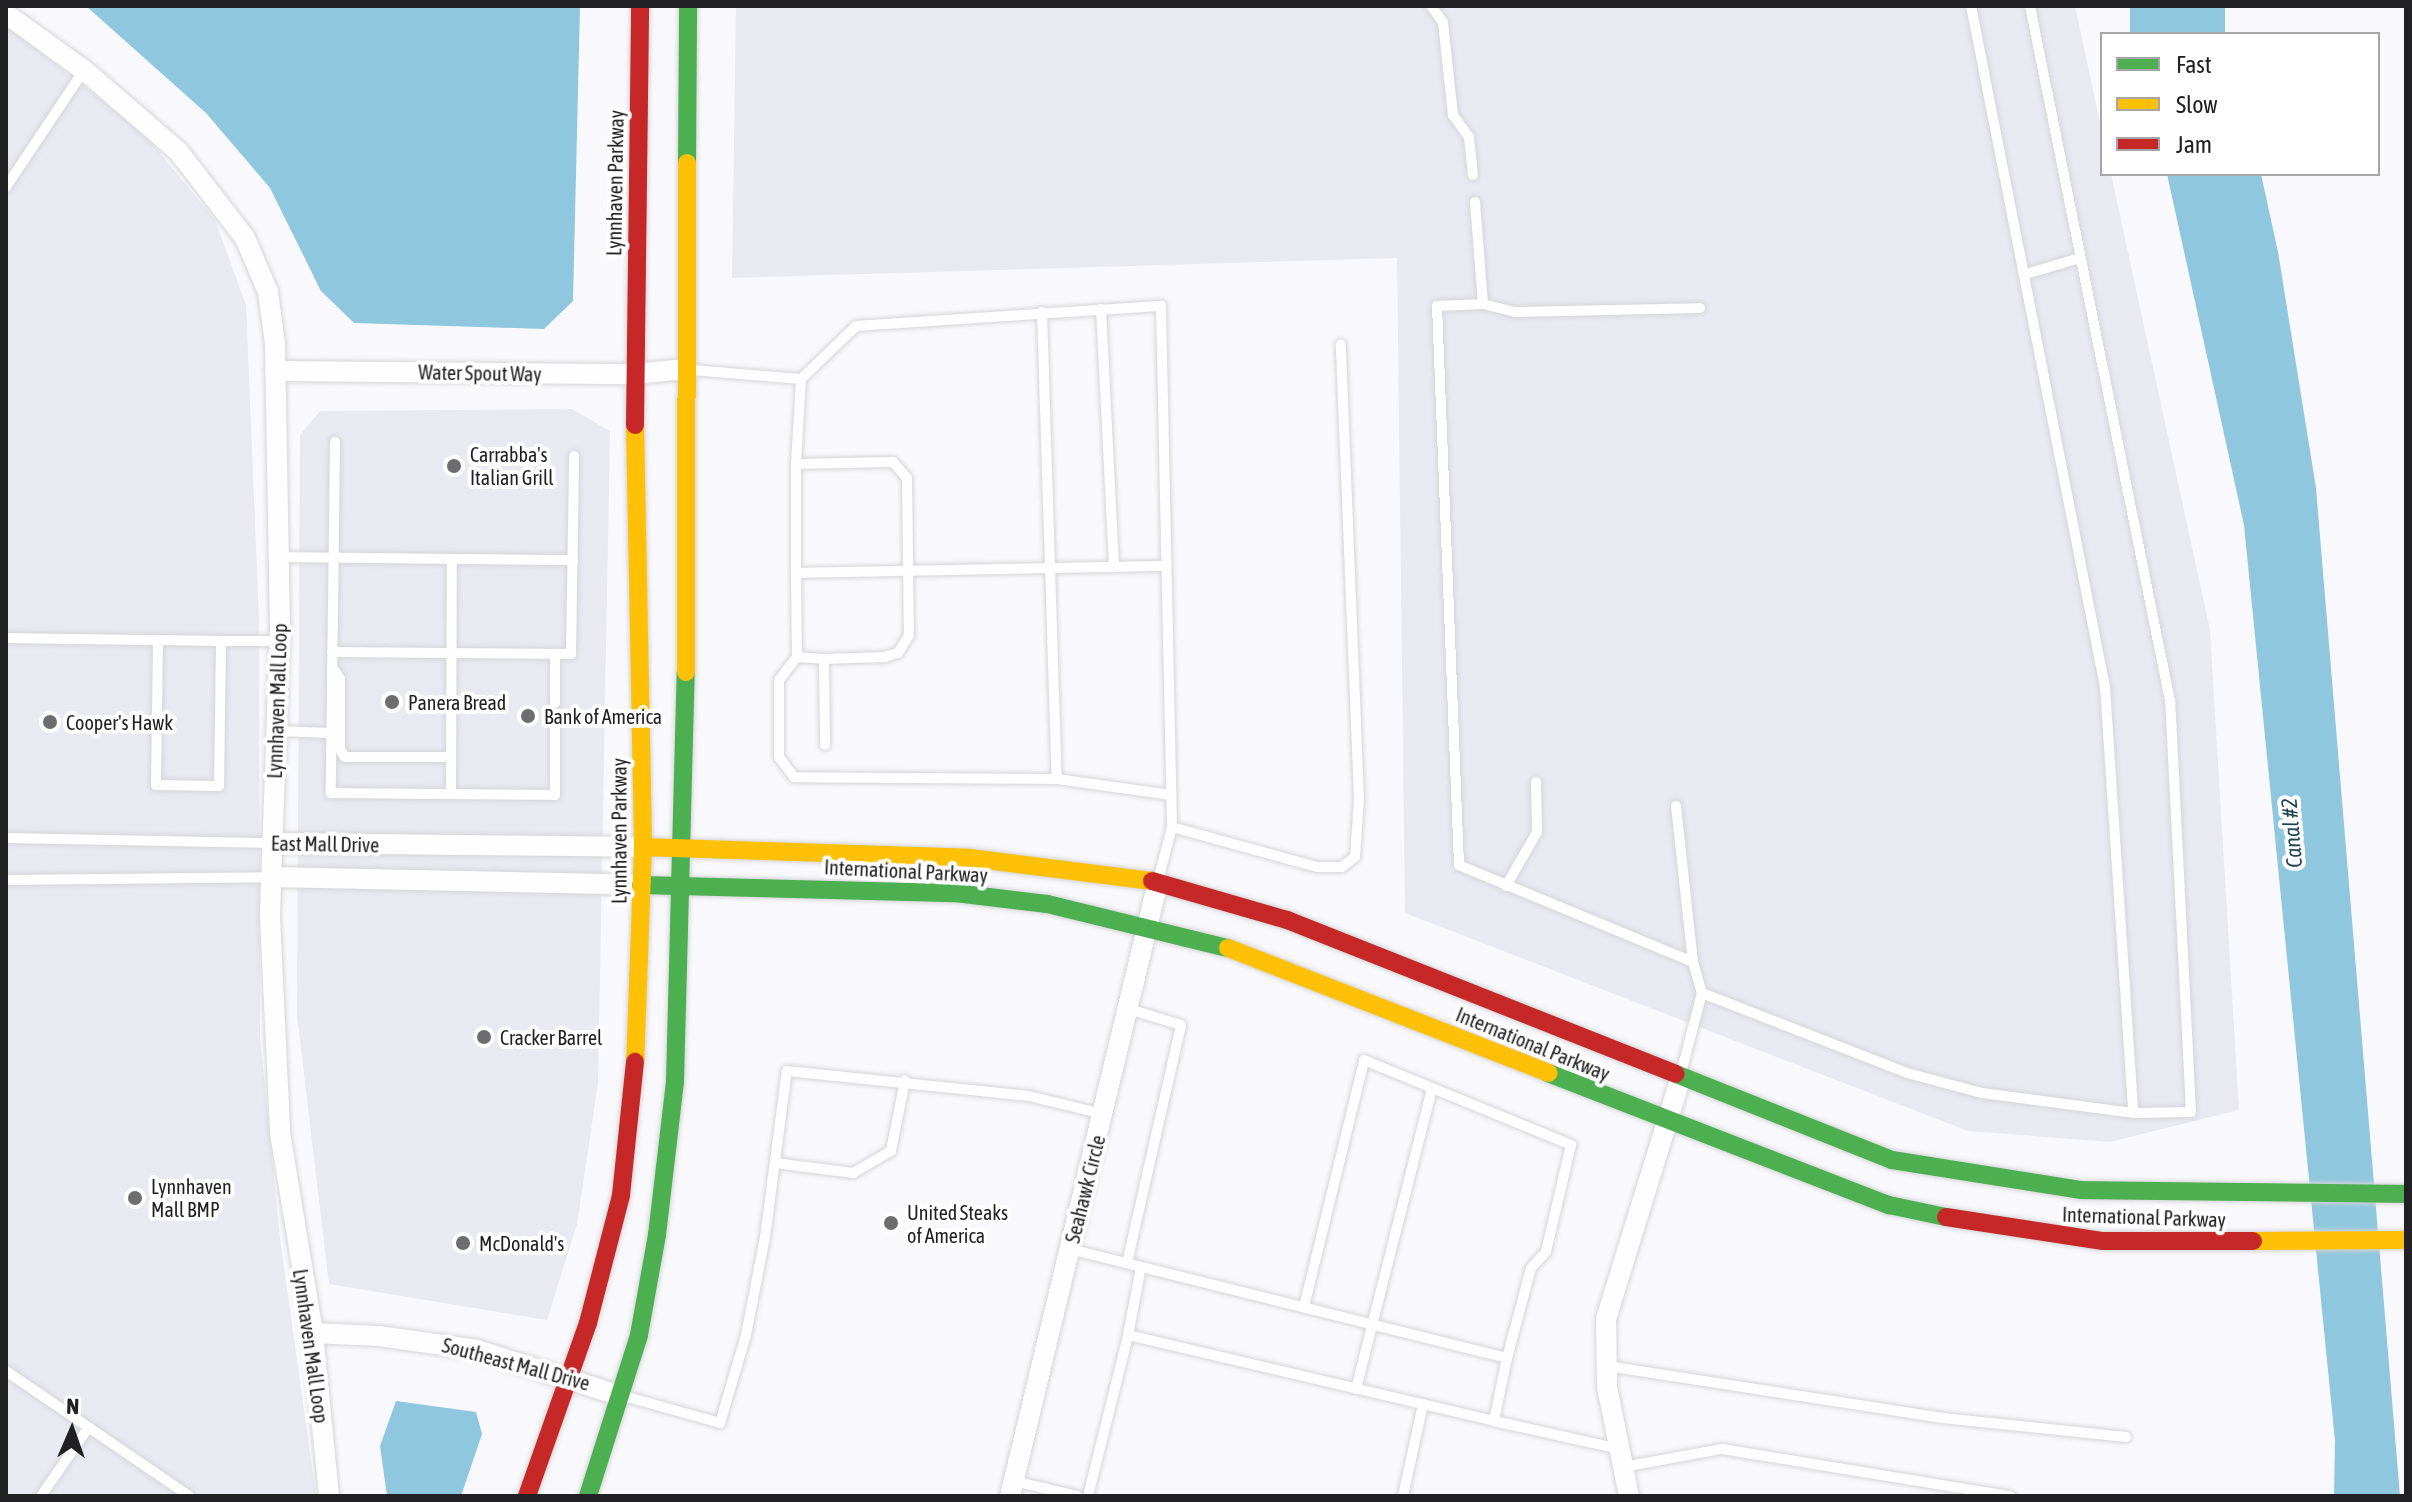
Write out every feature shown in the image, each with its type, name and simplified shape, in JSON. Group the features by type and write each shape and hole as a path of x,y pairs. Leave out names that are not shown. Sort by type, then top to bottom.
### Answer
{"main road":[{"name":"Lynnhaven Parkway","path":"527,1496 569,1376 621,1195 635,1075 643,847 634,374 640,6"},
{"path":"588,1496 621,1396 657,1235 675,1081 685,847 688,6"},
{"name":"International Parkway","path":"643,847 970,858 1158,882 1287,920 1680,1080 1892,1160 2082,1190 2263,1195 2406,1194"},
{"name":"International Parkway","path":"641,885 955,893 1047,904 1149,926 1262,957 1668,1122 1889,1205 2005,1230 2103,1241 2267,1243 2406,1240"}],"street":[{"name":"Lynnhaven Mall Loop","path":"6,14 84,70 178,151 245,238 268,292 275,371 279,557 280,641 272,877 280,1133 313,1333 329,1496"},
{"name":"Water Spout Way","path":"275,371 634,374 686,369"},
{"name":"East Mall Drive","path":"273,843 643,847"},
{"name":"East Mall Drive","path":"272,877 641,885"},
{"name":"Seahawk Circle","path":"1012,1489 1158,882"},
{"path":"1629,1496 1607,1366 1606,1319 1620,1261 1680,1080"},
{"name":"Southeast Mall Drive","path":"313,1333 436,1342 569,1376 621,1396"}],"lane":[{"path":"1431,6 1443,22 1453,115 1469,137 1473,175"},
{"path":"1971,6 2105,687 2133,1113"},
{"path":"1702,993 1907,1073 1982,1093 2133,1113 2191,1112 2170,701 2030,6"},
{"path":"6,187 84,70"},
{"path":"1475,202 1483,304"},
{"path":"2026,274 2080,258"},
{"path":"1693,962 1459,865 1437,306 1483,304 1515,312 1700,308"},
{"path":"1158,882 1172,827 1161,306 856,326 801,379 796,464 797,657 779,680 779,757 794,777 1057,779 1171,795"},
{"path":"1101,309 1114,566"},
{"path":"1042,312 1057,779"},
{"path":"1172,827 1317,867 1342,867 1355,857 1359,799 1341,344"},
{"path":"686,369 801,379"},
{"path":"335,442 331,793 555,795 555,728"},
{"path":"332,652 571,654 574,456"},
{"path":"796,464 893,462 907,478 909,635 898,653 824,659 797,657"},
{"path":"279,557 573,560"},
{"path":"451,793 452,559"},
{"path":"796,573 1166,566"},
{"path":"6,638 280,641"},
{"path":"158,640 156,785 203,786 219,786 221,641"},
{"path":"555,654 555,703"},
{"path":"824,659 825,745"},
{"path":"332,667 340,679 340,749 345,757 451,757"},
{"path":"276,731 330,733"},
{"path":"1506,886 1537,832 1536,782"},
{"path":"1676,806 1693,962 1702,993 1680,1080"},
{"name":"East Mall Drive","path":"6,838 273,843"},
{"name":"East Mall Drive","path":"6,880 272,877"},
{"path":"1127,1263 1181,1025 1129,1009"},
{"path":"1304,1307 1364,1060 1571,1145 1546,1252 1531,1268 1494,1421"},
{"path":"621,1396 720,1423 746,1335 787,1071 905,1080 1029,1096 1103,1114"},
{"path":"775,1163 853,1173 891,1151 905,1080"},
{"path":"1356,1389 1432,1088"},
{"path":"1070,1249 1507,1358"},
{"path":"1088,1496 1128,1335 1141,1267"},
{"path":"1128,1335 1494,1421 1621,1458 1722,1449 2010,1496"},
{"path":"1607,1366 1943,1418 2126,1437"},
{"path":"6,1371 189,1496"},
{"path":"1403,1496 1423,1404"},
{"path":"41,1496 88,1428"},
{"path":"1012,1489 1077,1496"}],"shaded area":[{"path":"736,6 2075,6 2100,123 2100,176 2111,176 2210,630 2239,1110 2110,1142 1968,1131 1405,913 1397,258 732,278"},
{"path":"6,24 144,134 215,220 246,305 259,618 260,1037 280,1238 316,1496 6,1496"},
{"path":"572,409 610,431 598,1083 577,1224 547,1320 329,1284 297,1015 300,435 320,411"}],"water":[{"path":"86,6 580,6 573,301 544,329 354,323 321,291 270,188 206,113"},
{"path":"2130,6 2225,6 2225,32 2130,32"},
{"name":"Canal #2","path":"2167,176 2261,176 2278,252 2316,488 2400,1496 2334,1496 2335,1441 2244,525"},
{"path":"396,1401 476,1412 482,1434 461,1496 387,1496 380,1446"}],"traffic: fast":[{"path":"687,163 688,6"},
{"path":"588,1496 639,1335 657,1235 675,1081 686,672"},
{"path":"641,885 955,893 1047,904 1228,948"},
{"path":"1548,1073 1889,1205 1946,1217"},
{"path":"1676,1074 1892,1160 2082,1190 2406,1194"}],"traffic: slow":[{"path":"686,672 687,163"},
{"path":"635,425 643,847 635,1062"},
{"path":"643,847 970,858 1152,881"},
{"path":"1228,948 1548,1073"},
{"path":"2253,1241 2406,1240"}],"traffic: jam":[{"path":"635,425 640,6"},
{"path":"1152,881 1287,920 1676,1074"},
{"path":"527,1496 588,1323 621,1195 635,1062"},
{"path":"1946,1217 2103,1241 2253,1241"}],"place":[{"name":"Carrabba's Italian Grill","path":"454,466"},
{"name":"Panera Bread","path":"392,702"},
{"name":"Bank of America","path":"528,716"},
{"name":"Cooper's Hawk","path":"50,722"},
{"name":"Cracker Barrel","path":"484,1037"},
{"name":"Lynnhaven Mall BMP","path":"135,1198"},
{"name":"United Steaks of America","path":"891,1223"},
{"name":"McDonald's","path":"463,1243"}]}
